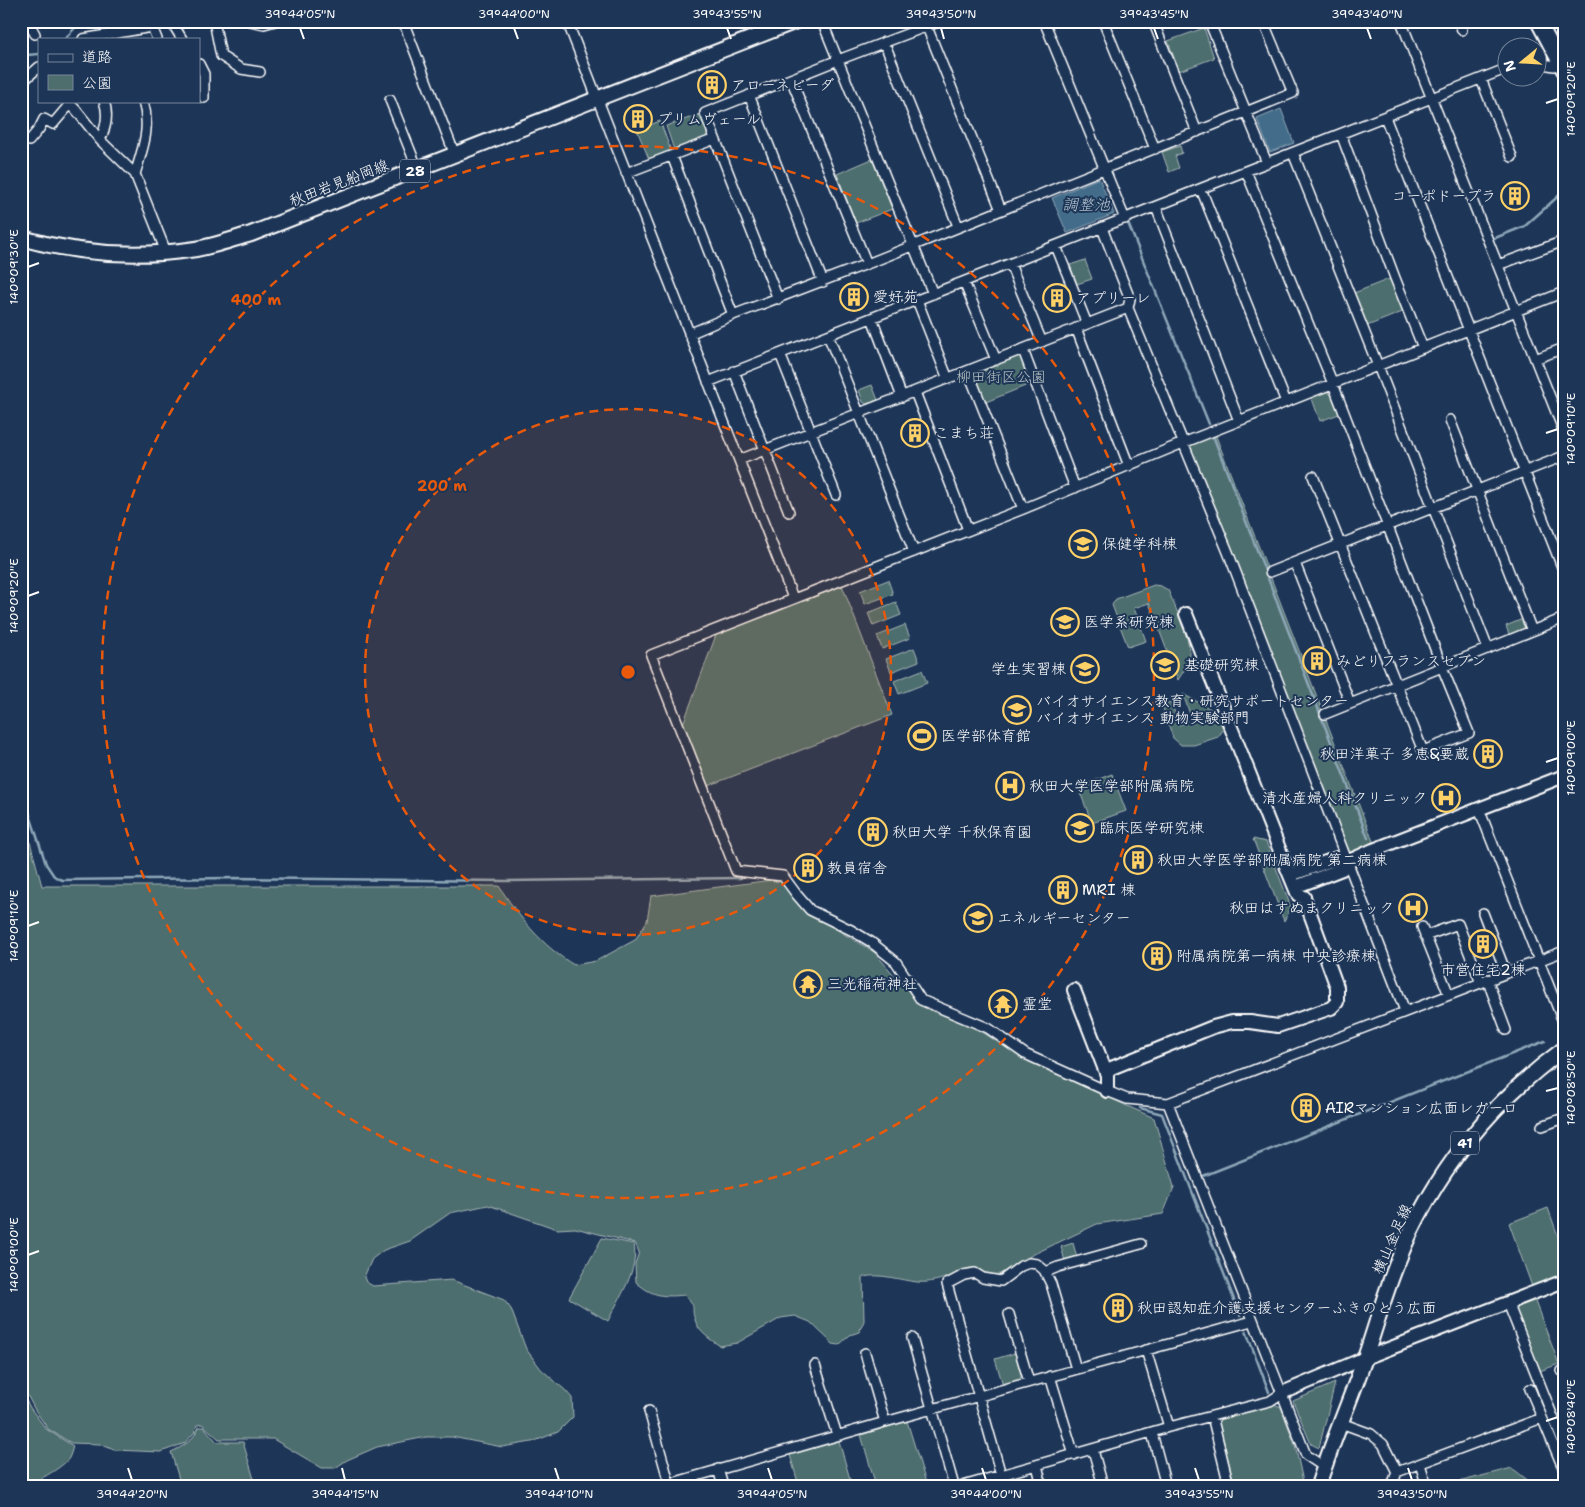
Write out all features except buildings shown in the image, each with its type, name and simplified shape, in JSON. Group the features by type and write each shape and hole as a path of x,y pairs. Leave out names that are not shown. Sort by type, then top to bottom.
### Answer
{"main road":[{"name":"秋田岩見船岡線","path":"21,238 50,246 80,251 117,253 166,252 198,248 251,234 598,100 796,21"},
{"path":"1538,21 1562,67"},
{"name":"横山金足線","path":"1318,1486 1365,1358 1397,1262 1417,1218 1439,1181 1469,1138 1498,1104 1564,1049"}],"street":[{"path":"28,21 35,34"},
{"path":"106,37 170,21 181,38"},
{"path":"214,21 221,56 228,62 241,68 260,72"},
{"path":"250,21 264,24 275,21"},
{"path":"403,21 455,155"},
{"path":"566,21 793,598"},
{"path":"822,21 933,294"},
{"path":"778,299 705,113 941,21"},
{"path":"1044,21 1125,219"},
{"path":"1103,21 1155,149"},
{"path":"1153,21 1197,132"},
{"path":"1209,21 1267,163"},
{"path":"689,334 1293,93 1263,21"},
{"path":"1401,21 1564,432"},
{"path":"153,25 157,38"},
{"path":"928,27 1001,210"},
{"path":"884,42 958,226"},
{"path":"1548,65 1562,67"},
{"path":"200,66 204,74 204,98"},
{"path":"708,382 1498,72"},
{"path":"21,83 36,73"},
{"path":"1481,78 1512,157"},
{"path":"791,79 867,264"},
{"path":"749,96 823,282"},
{"path":"390,100 418,170"},
{"path":"100,140 106,129 104,102"},
{"path":"135,174 146,142 146,121 142,102"},
{"path":"29,141 39,129 44,119 53,124 68,103 100,140 135,174 166,252"},
{"path":"1385,117 1564,572"},
{"path":"1341,134 1423,348"},
{"path":"626,173 715,139"},
{"path":"1293,153 1488,649"},
{"path":"672,156 733,315"},
{"path":"1246,171 1333,384 1469,732 1423,751 1314,476"},
{"path":"1201,189 1286,402"},
{"path":"1156,207 1239,421"},
{"path":"1102,228 1130,299 1128,308 1232,561 1346,862 1405,1011"},
{"path":"1498,265 1564,241"},
{"path":"1056,246 1087,324"},
{"path":"1010,264 1042,342"},
{"path":"964,282 996,360"},
{"path":"1564,292 914,552 651,654 736,871 783,876 796,895 810,910 871,942 896,962 921,1000 988,1028 1025,1054 1127,1099 1168,1103 1564,951"},
{"path":"917,300 948,378"},
{"path":"739,460 1128,308"},
{"path":"872,318 902,396"},
{"path":"1076,328 1129,466"},
{"path":"828,335 914,552"},
{"path":"1535,359 1564,348"},
{"path":"1022,350 1075,488"},
{"path":"780,354 836,495"},
{"path":"968,371 1022,509"},
{"path":"734,372 789,512"},
{"path":"915,392 968,530"},
{"path":"1554,406 1564,402"},
{"path":"1450,420 1532,631"},
{"path":"1270,572 1564,456"},
{"path":"1295,563 1350,703"},
{"path":"1107,1091 1109,1069 1212,1027 1232,1022 1250,1022 1278,1026 1331,1008 1337,1002 1337,987 1304,897 1298,895 1292,881 1186,614"},
{"path":"1325,714 1564,618"},
{"path":"1292,881 1337,858 1346,862 1564,776"},
{"path":"1479,809 1564,1024"},
{"path":"1483,913 1506,973"},
{"path":"1448,995 1423,932 1458,924 1506,1030"},
{"path":"1074,990 1107,1075"},
{"path":"1168,1103 1306,1455 1324,1467"},
{"path":"1542,1126 1564,1118"},
{"path":"1046,1272 1141,1244"},
{"path":"1001,1475 948,1284 964,1275 975,1273 983,1278 1001,1281 1021,1266 1029,1263 1037,1264 1046,1272 1076,1369"},
{"path":"963,1486 989,1482 1001,1475 1270,1401 1282,1393 1365,1358 1564,1281"},
{"path":"1508,1303 1564,1446"},
{"path":"1008,1314 1029,1382"},
{"path":"649,1411 667,1485 837,1435 1252,1321"},
{"path":"912,1338 954,1486"},
{"path":"1146,1350 1170,1427"},
{"path":"865,1353 885,1422"},
{"path":"815,1365 837,1435"},
{"path":"1050,1376 1074,1455"},
{"path":"1530,1389 1564,1470"},
{"path":"1212,1416 1229,1486"},
{"path":"1397,1472 1542,1418"},
{"path":"1341,1423 1371,1434 1384,1444 1397,1472 1392,1486"},
{"path":"1152,1433 1166,1486"},
{"path":"1093,1450 1104,1486"},
{"path":"1420,1464 1425,1480 1430,1486"},
{"path":"1037,1465 1042,1486"},
{"path":"718,1469 723,1486"}],"green space":[{"path":"1204,28 1214,58 1179,71 1168,41"},
{"path":"701,114 707,132 706,139 674,150 666,126"},
{"path":"660,121 671,151 649,159 637,130"},
{"path":"1180,146 1182,153 1175,156 1179,168 1169,172 1162,152"},
{"path":"872,159 892,209 856,223 837,174"},
{"path":"1085,260 1092,279 1077,284 1070,265"},
{"path":"1392,278 1405,311 1367,326 1354,293"},
{"name":"柳田街区公園","path":"1023,350 1035,382 981,404 968,371"},
{"path":"872,385 878,400 866,404 863,402 859,390"},
{"path":"1325,391 1331,394 1339,414 1320,421 1311,396"},
{"path":"1214,431 1374,844 1347,853 1183,443"},
{"path":"888,580 893,594 865,604 860,591"},
{"path":"842,585 892,715 705,787 683,724 716,635"},
{"path":"1154,585 1168,590 1188,641 1190,658 1178,680 1149,603 1134,608 1146,641 1128,647 1112,605 1116,599"},
{"path":"896,602 901,615 873,626 868,613"},
{"path":"1525,618 1529,629 1510,637 1506,626"},
{"path":"905,625 910,638 882,649 877,636"},
{"path":"914,648 919,661 891,672 886,659"},
{"path":"922,670 927,683 899,694 894,681"},
{"path":"1183,694 1213,711 1221,722 1223,730 1218,737 1194,745 1181,745 1173,738 1162,705 1171,702 1179,725 1192,720"},
{"path":"1112,774 1126,811 1092,823 1078,787"},
{"path":"21,809 42,886 499,886 532,930 552,949 574,965 596,961 635,940 647,921 651,896 779,879 819,919 874,952 916,1000 979,1030 1014,1052 1074,1082 1154,1118 1174,1187 1163,1214 1097,1224 1032,1255 1000,1274 986,1276 970,1268 931,1282 910,1281 883,1276 863,1277 864,1321 859,1332 850,1335 839,1345 833,1344 810,1322 795,1316 781,1318 737,1343 720,1346 699,1329 693,1305 685,1295 659,1295 648,1291 636,1282 635,1264 639,1252 635,1243 575,1228 557,1229 488,1205 450,1213 410,1241 384,1250 372,1259 364,1277 366,1282 373,1286 452,1280 504,1300 511,1309 526,1349 541,1369 572,1398 573,1417 558,1432 532,1442 502,1447 452,1437 426,1437 377,1447 347,1460 335,1468 322,1468 273,1439 219,1439 202,1424 197,1425 194,1433 185,1443 161,1452 114,1450 100,1444 71,1443 48,1429 21,1387"},
{"path":"1253,839 1266,842 1291,907 1284,921"},
{"path":"1548,1208 1564,1253 1564,1281 1534,1292 1509,1223"},
{"path":"602,1238 634,1244 635,1254 634,1264 627,1284 608,1321 569,1298"},
{"path":"1073,1243 1077,1258 1065,1261 1061,1247"},
{"path":"1534,1299 1559,1364 1537,1372 1513,1307"},
{"path":"1015,1353 1022,1375 1019,1380 1003,1385 995,1359"},
{"path":"1335,1383 1319,1448 1311,1444 1293,1401"},
{"path":"21,1392 46,1429 73,1446 69,1458 61,1466 40,1479 21,1486"},
{"path":"1274,1404 1281,1407 1295,1445 1304,1486 1235,1486 1218,1423 1221,1418"},
{"path":"907,1421 927,1486 876,1486 861,1435"},
{"path":"199,1427 204,1427 217,1442 243,1442 256,1486 181,1486 171,1452 188,1442"},
{"path":"839,1441 852,1486 799,1486 790,1455"},
{"path":"1512,1468 1534,1485 1564,1481 1564,1486 1450,1486 1451,1484"}],"water":[{"path":"1281,109 1294,143 1270,152 1257,119"},
{"name":"調整池","path":"1099,178 1114,214 1067,233 1052,198"}],"waterway":[{"path":"66,38 81,21"},
{"path":"22,59 27,55 38,54"},
{"path":"1495,238 1525,226 1564,191"},
{"path":"1128,223 1209,424"},
{"path":"1212,433 1368,838"},
{"path":"21,788 46,864 54,876 62,880 230,878 507,881 741,878"},
{"path":"1203,1176 1545,1041"},
{"path":"1140,1108 1162,1114 1240,1315"},
{"path":"1246,1331 1269,1392"}],"place":[{"name":"アローネビーダ","path":"712,85"},
{"name":"プリムヴェール","path":"638,119"},
{"name":"コーポドープラ","path":"1515,196"},
{"name":"愛好苑","path":"854,297"},
{"name":"アプリーレ","path":"1057,298"},
{"name":"こまち荘","path":"915,433"},
{"name":"保健学科棟","path":"1083,544"},
{"name":"医学系研究棟","path":"1065,622"},
{"name":"みどりフランスセブン","path":"1317,661"},
{"name":"基礎研究棟","path":"1165,665"},
{"name":"学生実習棟","path":"1085,669"},
{"name":"バイオサイエンス教育・研究サポートセンター バイオサイエンス 動物実験部門","path":"1017,710"},
{"name":"医学部体育館","path":"922,736"},
{"name":"秋田洋菓子 多恵&要蔵","path":"1488,754"},
{"name":"秋田大学医学部附属病院","path":"1010,786"},
{"name":"清水産婦人科クリニック","path":"1446,798"},
{"name":"臨床医学研究棟","path":"1080,828"},
{"name":"秋田大学 千秋保育園","path":"873,832"},
{"name":"秋田大学医学部附属病院 第二病棟","path":"1138,860"},
{"name":"教員宿舎","path":"808,868"},
{"name":"MRI 棟","path":"1063,890"},
{"name":"秋田はすぬまクリニック","path":"1413,908"},
{"name":"エネルギーセンター","path":"978,918"},
{"name":"市営住宅2棟","path":"1483,944"},
{"name":"附属病院第一病棟 中央診療棟","path":"1157,956"},
{"name":"三光稲荷神社","path":"808,984"},
{"name":"霊堂","path":"1003,1004"},
{"name":"AIRマンション広面レガーロ","path":"1306,1108"},
{"name":"秋田認知症介護支援センターふきのとう広面","path":"1118,1308"}]}
